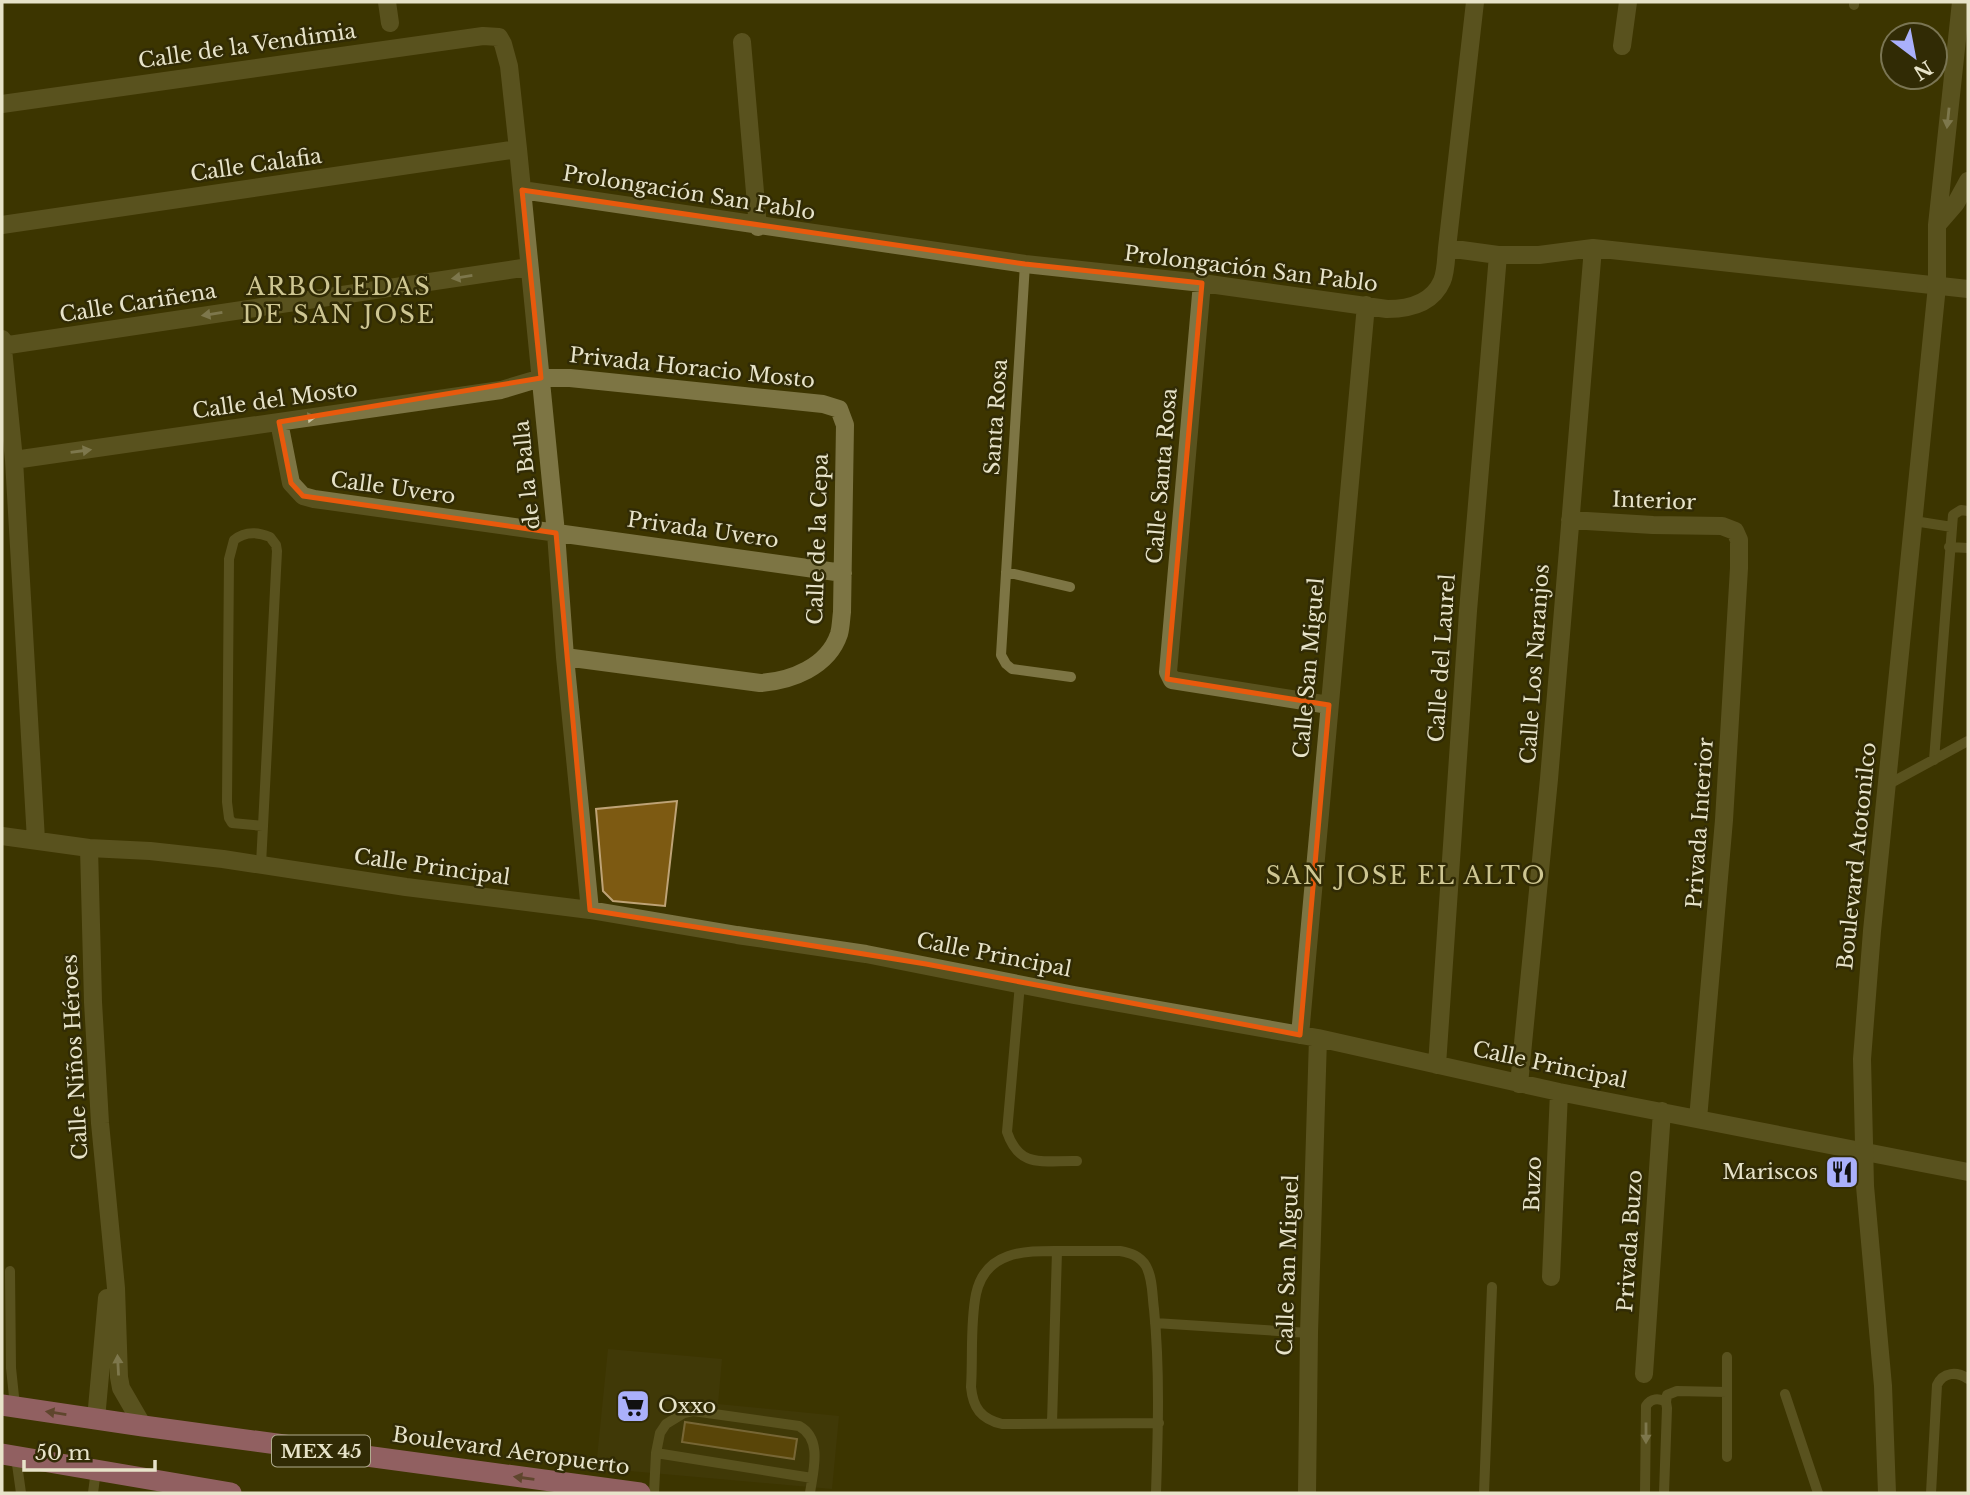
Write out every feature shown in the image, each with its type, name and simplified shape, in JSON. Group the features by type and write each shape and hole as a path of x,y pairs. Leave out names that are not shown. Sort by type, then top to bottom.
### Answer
{"highway":[{"name":"Boulevard Aeropuerto","path":"8,1405 640,1493"},
{"path":"9,1455 231,1493"}],"street":[{"path":"387,2 390,23"},
{"name":"Prolongación San Pablo","path":"522,190 758,227 1026,264 1404,309 1420,304 1434,293 1443,280 1475,2"},
{"path":"1622,46 1629,2"},
{"name":"Boulevard Atotonilco","path":"1887,1493 1883,1386 1864,1151 1863,1047 1872,931 1937,286 1937,225 1961,2"},
{"name":"Calle de la Vendimia","path":"2,104 483,36 499,37"},
{"name":"de la Balla","path":"499,37 509,66 518,149 590,910"},
{"path":"742,42 758,227"},
{"name":"Calle Calafia","path":"2,225 518,149"},
{"path":"1941,189 1966,189"},
{"path":"1937,225 1966,189"},
{"path":"1447,248 1498,255 1539,255 1593,248 1968,289"},
{"name":"Calle Los Naranjos","path":"1519,1084 1549,779 1593,248"},
{"name":"Calle del Laurel","path":"1437,1065 1470,586 1498,255"},
{"name":"Calle Cariñena","path":"2,346 529,267"},
{"name":"Calle Santa Rosa","path":"1202,284 1168,672 1172,680 1329,705"},
{"name":"Calle San Miguel","path":"1300,1035 1366,305"},
{"path":"2,340 14,460 36,840"},
{"name":"Privada Horacio Mosto","path":"541,379 596,380 823,404 839,409"},
{"name":"Calle del Mosto","path":"14,460 501,390 541,379"},
{"name":"Calle de la Cepa","path":"565,657 760,683 793,677 817,664 832,649 839,634 843,573 845,425 839,409"},
{"name":"Calle Uvero","path":"279,422 291,483 303,496 334,503 556,533"},
{"name":"Interior","path":"1570,520 1653,526 1722,526 1735,531"},
{"name":"Privada Interior","path":"1698,1119 1725,807 1739,568 1739,540 1735,531"},
{"name":"Privada Uvero","path":"556,533 843,573"},
{"name":"Calle Principal","path":"2,836 89,848 150,850 261,864 406,887 590,910 890,958 1318,1038 1559,1093 1968,1172"},
{"name":"Calle Niños Héroes","path":"89,848 94,1016 116,1288 121,1388 144,1426"},
{"name":"Calle San Miguel","path":"1307,1493 1318,1038"},
{"name":"Buzo","path":"1551,1277 1559,1093"},
{"name":"Privada Buzo","path":"1644,1374 1662,1111"},
{"name":"Calle Niños Héroes","path":"96,1419 112,1263"}],"lane":[{"name":"Santa Rosa","path":"1026,264 1001,655 1012,669 1071,677"},
{"path":"1934,760 1949,547 1956,511 1968,511"},
{"path":"1914,521 1952,527"},
{"path":"261,864 263,826 277,551 271,537 252,533 234,540 229,559 227,802 232,823 263,826"},
{"path":"1949,547 1968,548"},
{"path":"1006,572 1070,587"},
{"path":"1887,785 1968,741"},
{"path":"1020,984 1007,1132 1011,1145 1021,1157 1033,1160 1077,1161"},
{"path":"1156,1493 1159,1423 1155,1323 1150,1277 1140,1258 1119,1251 1026,1251 1007,1255 995,1264 983,1278 977,1293 971,1387 972,1399 978,1412 989,1421 1002,1424 1159,1423"},
{"path":"1052,1423 1057,1251"},
{"path":"8,1405 11,1368 10,1271"},
{"path":"1484,1493 1492,1287"},
{"path":"1155,1323 1309,1333"},
{"path":"1727,1357 1727,1457"},
{"path":"1931,1493 1937,1385 1941,1377 1947,1374 1963,1375 1968,1379"},
{"path":"1667,1402 1657,1399 1646,1406 1645,1489 1664,1490 1667,1402 1667,1395 1677,1391 1727,1392"},
{"path":"1785,1394 1818,1493"},
{"path":"654,1493 660,1433 666,1424 684,1413 693,1411 799,1426 812,1437 814,1446 810,1493"},
{"path":"656,1453 812,1478"},
{"path":"9,1455 21,1493"},
{"path":"93,1493 96,1470"}],"highlighted area":[{"path":"522,190 1025,264 1202,283 1167,679 1329,705 1300,1035 926,964 590,910 556,533 303,496 291,483 279,422 541,378"}],"shaded area":[{"path":"608,1349 722,1359 718,1404 839,1416 832,1489 596,1468"}],"building":[{"path":"677,801 665,906 613,901 603,891 596,809"},
{"name":"Oxxo","path":"685,1422 797,1439 794,1459 682,1442"}],"place":[{"name":"Mariscos","path":"1842,1172"},
{"name":"Oxxo","path":"633,1406"}],"district":[{"name":"ARBOLEDAS DE SAN JOSE","path":"339,300"},
{"name":"SAN JOSE EL ALTO","path":"1406,875"}]}
